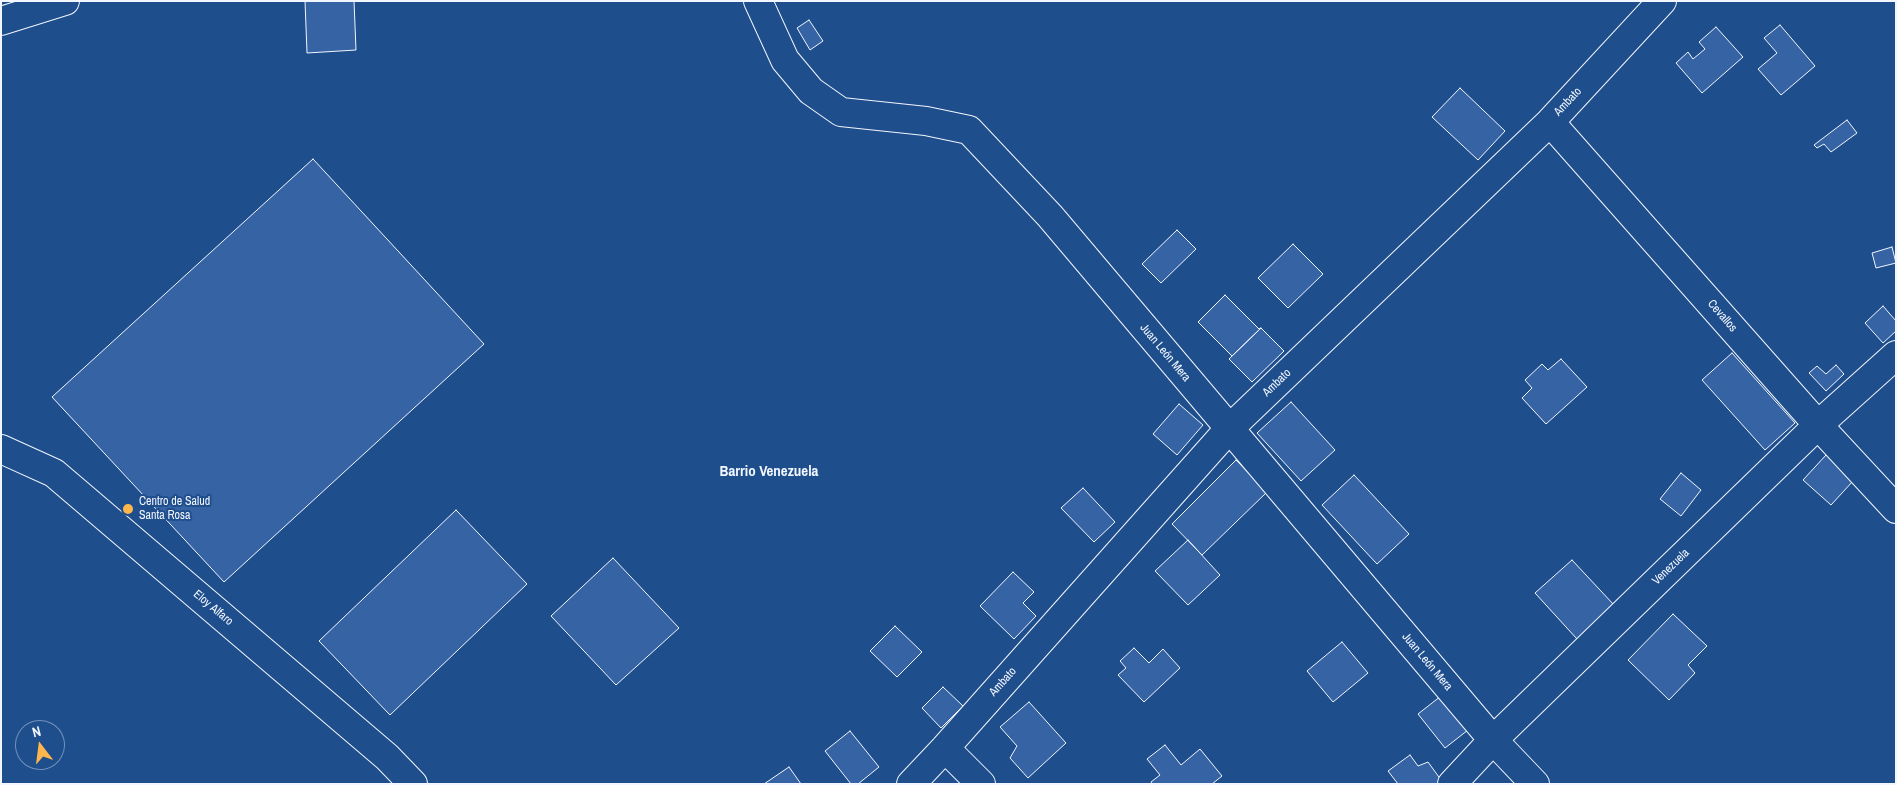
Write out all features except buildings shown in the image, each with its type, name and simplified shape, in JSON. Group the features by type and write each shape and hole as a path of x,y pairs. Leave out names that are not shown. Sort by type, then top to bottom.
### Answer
{"street":[{"path":"1,21 65,1"},
{"name":"Juan León Mera","path":"758,1 786,60 811,91 841,112 926,121 969,130 1050,216 1493,740 1535,784"},
{"name":"Ambato","path":"911,784 1229,429 1550,122 1662,1"},
{"name":"Cevallos","path":"1550,122 1818,425 1896,509"},
{"name":"Venezuela","path":"1452,784 1493,740 1818,425 1896,354"},
{"name":"Eloy Alfaro","path":"1,449 54,473 387,757 413,784"},
{"path":"945,748 981,784"}],"place":[{"name":"Centro de Salud Santa Rosa","path":"128,509"}],"district":[{"name":"Barrio Venezuela","path":"769,472"}]}
